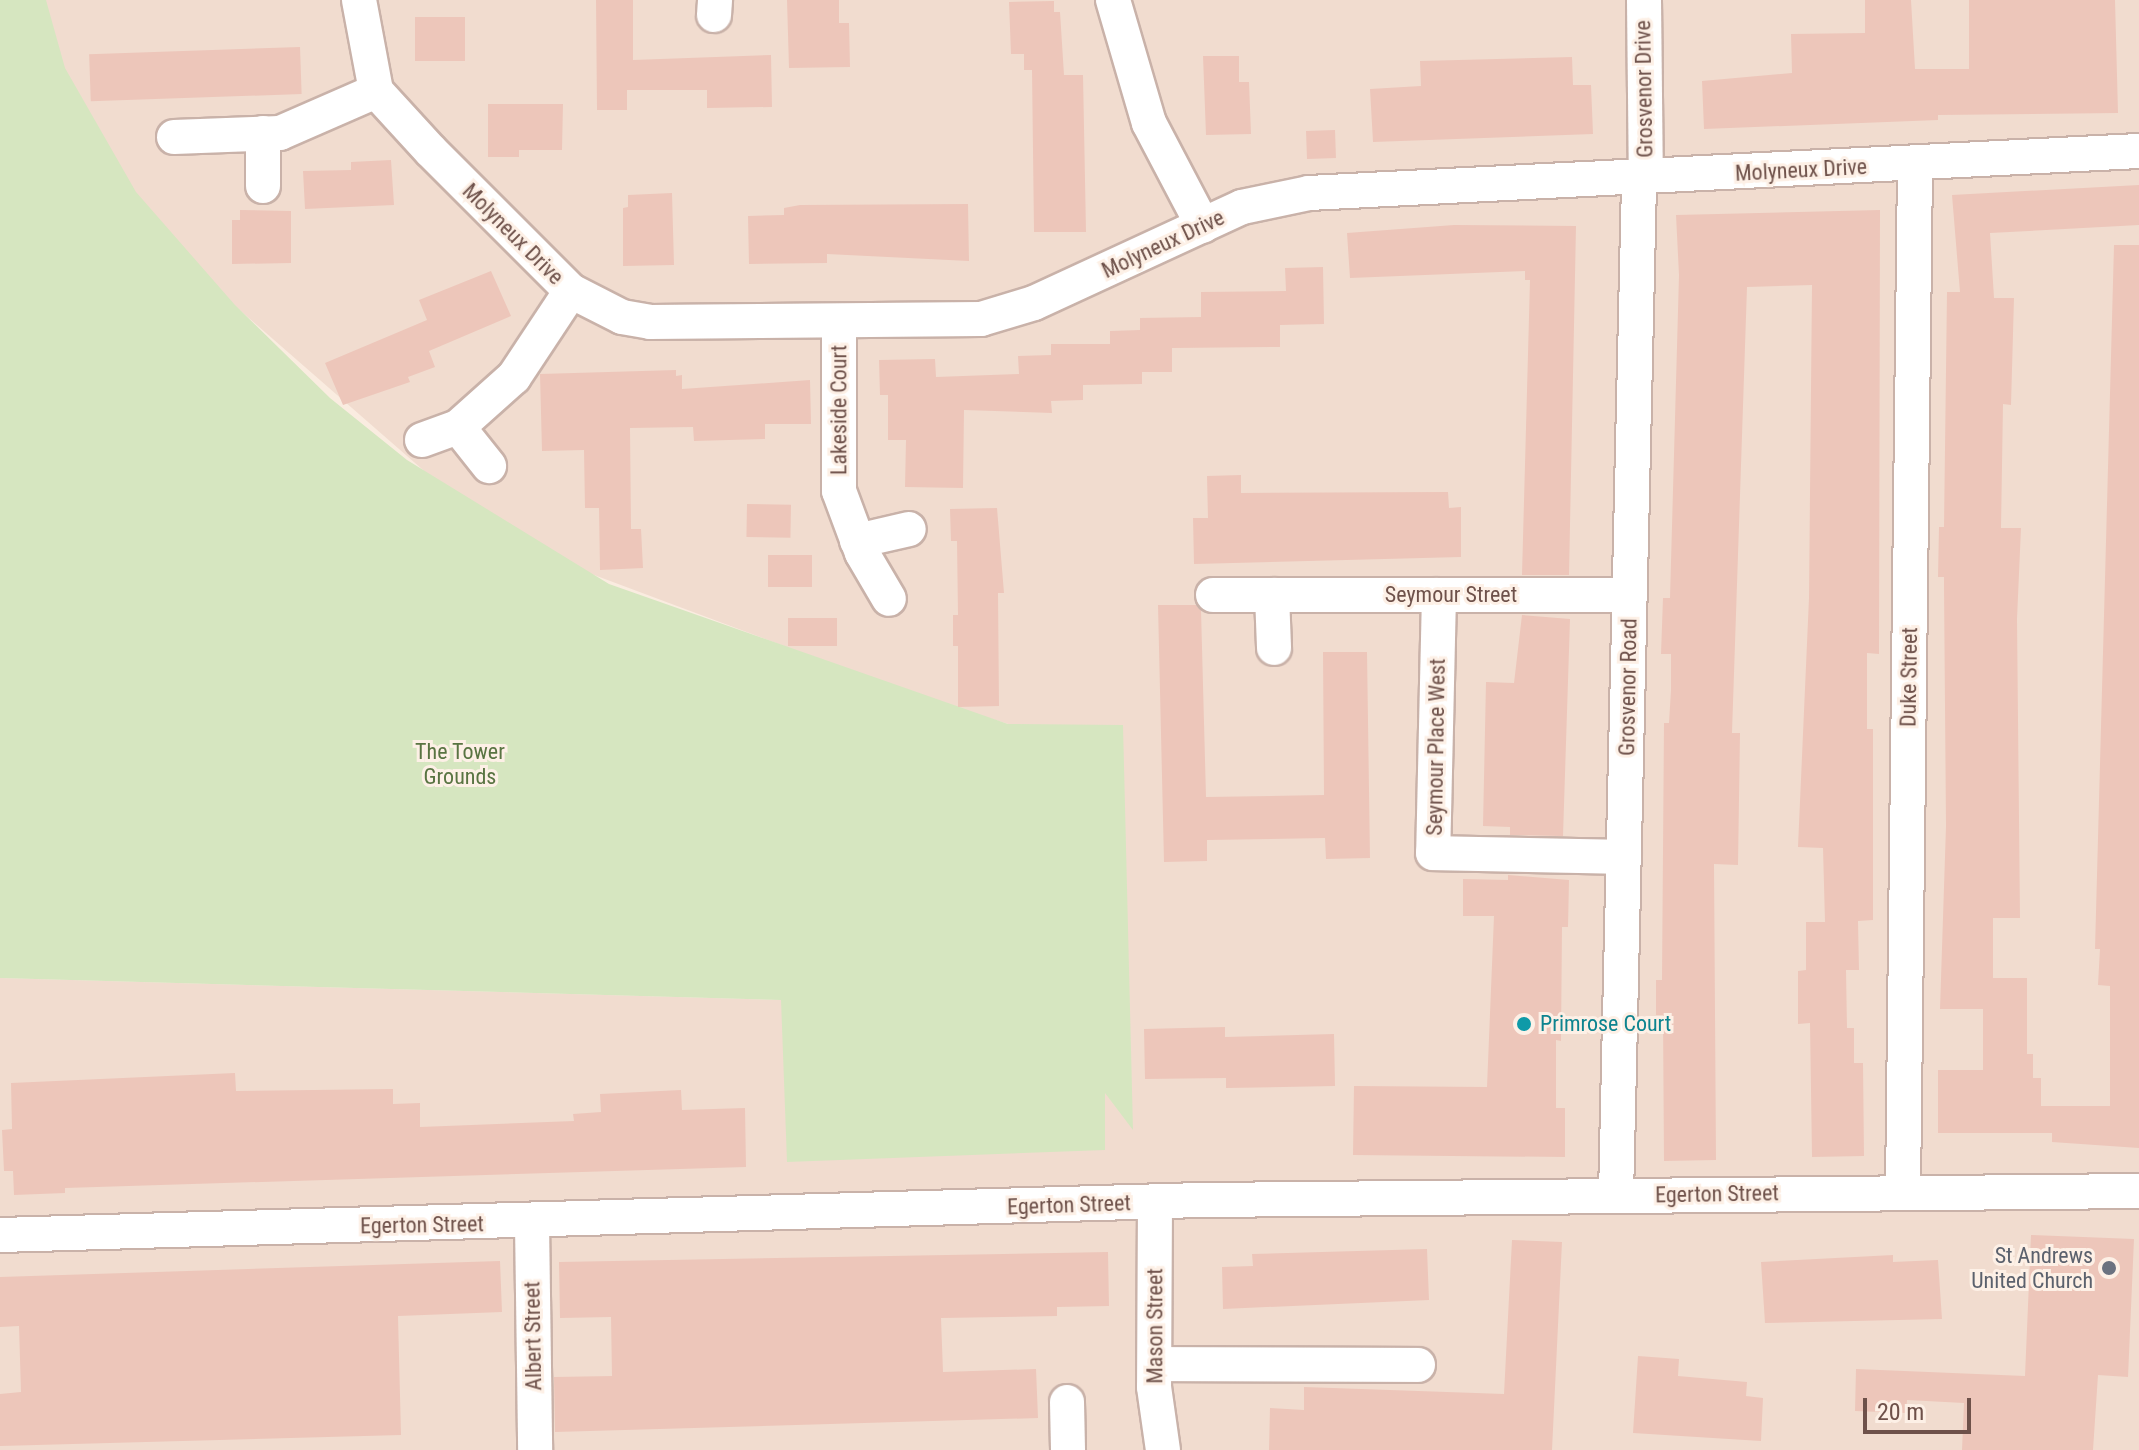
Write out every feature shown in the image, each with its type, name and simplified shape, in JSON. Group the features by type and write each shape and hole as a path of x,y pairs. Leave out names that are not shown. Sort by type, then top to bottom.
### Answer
{"street":[{"path":"174,137 263,133 327,116 376,91 359,0"},
{"path":"1113,0 1149,123 1203,226"},
{"name":"Grosvenor Drive","path":"1642,178 1644,0"},
{"name":"Molyneux Drive","path":"376,91 571,291 622,317 650,322 839,323 981,319 1034,303 1242,207 1309,193 2139,151"},
{"path":"263,133 263,186"},
{"name":"Duke Street","path":"1903,1191 1915,164"},
{"name":"Grosvenor Road","path":"1616,1196 1642,178"},
{"path":"422,440 458,427 514,377 571,291"},
{"name":"Lakeside Court","path":"839,323 839,491 857,541 889,599"},
{"path":"458,427 489,466"},
{"path":"857,541 909,529"},
{"name":"Seymour Street","path":"1213,595 1630,595"},
{"path":"1272,595 1274,648"},
{"name":"Seymour Place West","path":"1439,595 1433,853 1624,857"},
{"name":"Egerton Street","path":"0,1235 532,1223 1155,1202 1903,1191 2139,1191"},
{"name":"Mason Street","path":"1155,1202 1155,1364 1163,1450"},
{"name":"Albert Street","path":"532,1223 535,1450"},
{"path":"1155,1364 1418,1365"},
{"path":"1067,1402 1068,1450"}],"shaded area":[{"path":"22,0 2139,0 2139,1450 0,1450 0,978 782,1000 1109,755 918,696 562,563 446,490 40,136"}],"green space":[{"name":"The Tower Grounds","path":"0,0 46,0 65,68 136,192 235,305 330,398 407,460 609,584 1008,724 1123,725 1133,1130 1105,1093 1105,1150 787,1162 781,1000 0,978"}],"building":[{"path":"596,0 633,0 633,60 771,55 772,107 707,108 707,90 627,90 627,110 597,110"},
{"path":"787,0 839,0 839,23 849,23 850,67 789,68"},
{"path":"1865,0 1911,0 1915,69 1969,69 1969,0 2115,0 2118,113 1938,115 1938,120 1704,129 1702,81 1792,73 1791,34 1865,33"},
{"path":"1054,1 1054,12 1060,12 1064,75 1083,75 1086,232 1034,232 1032,70 1024,70 1024,54 1011,54 1009,2"},
{"path":"415,17 465,17 465,61 415,61"},
{"path":"300,47 302,94 91,101 89,54"},
{"path":"1203,56 1239,56 1239,82 1249,82 1251,134 1206,135"},
{"path":"1572,57 1573,85 1591,85 1593,134 1373,142 1370,89 1421,86 1420,61"},
{"path":"488,104 563,104 562,150 519,150 519,157 488,157"},
{"path":"1335,130 1336,158 1307,159 1306,131"},
{"path":"391,160 394,205 305,209 303,171 351,170 351,162"},
{"path":"2139,185 2139,225 1990,233 1994,298 2014,298 2011,405 2003,404 2001,528 2021,528 2017,619 2020,918 1993,918 1993,978 2027,978 2027,1054 2033,1054 2033,1078 2041,1078 2041,1106 2110,1106 2110,986 2098,985 2100,949 2095,949 2114,245 2139,245 2139,1148 2052,1142 2052,1133 1938,1133 1938,1070 1983,1070 1983,1009 1940,1009 1946,826 1944,577 1938,577 1939,527 1944,527 1947,292 1960,292 1952,195"},
{"path":"672,193 674,265 623,266 623,208 628,207 628,195"},
{"path":"968,204 969,261 827,254 827,263 749,264 748,216 784,215 784,208 800,205"},
{"path":"240,210 291,211 291,263 232,264 232,220 240,220"},
{"path":"1880,210 1879,654 1867,653 1867,729 1873,729 1873,920 1858,921 1859,970 1846,970 1847,1028 1854,1028 1854,1063 1863,1063 1864,1156 1812,1157 1810,1023 1798,1024 1798,971 1806,970 1806,922 1825,922 1823,848 1798,847 1809,598 1812,285 1747,287 1732,733 1740,733 1738,865 1714,864 1716,1160 1664,1161 1663,1015 1656,1015 1656,980 1662,980 1664,723 1669,723 1671,690 1671,654 1661,654 1663,598 1670,598 1679,275 1676,215"},
{"path":"1454,225 1576,226 1569,575 1522,575 1530,280 1525,280 1525,271 1350,278 1347,233"},
{"path":"1323,267 1324,324 1280,325 1280,347 1172,348 1172,372 1142,372 1142,384 1083,385 1083,400 1051,401 1052,413 964,410 963,488 905,487 906,440 888,440 888,395 880,395 879,360 935,359 936,377 1019,374 1018,356 1051,355 1051,344 1110,344 1110,331 1140,330 1140,318 1201,317 1201,292 1286,291 1285,268"},
{"path":"491,271 511,316 429,351 435,367 408,377 410,382 343,405 325,363 427,320 419,300"},
{"path":"676,370 676,376 682,375 682,389 810,380 811,424 765,424 765,439 694,441 693,427 630,428 631,529 641,529 643,568 600,570 599,508 585,508 584,450 542,451 540,374"},
{"path":"1241,475 1241,493 1448,492 1449,508 1461,507 1461,557 1194,564 1193,518 1208,518 1207,476"},
{"path":"747,504 791,505 790,538 746,537"},
{"path":"997,508 1004,593 998,593 999,706 958,707 958,646 953,646 953,615 958,615 957,541 951,541 950,509"},
{"path":"768,555 812,555 812,587 768,587"},
{"path":"1158,605 1196,605 1201,610 1206,797 1324,795 1323,652 1367,652 1370,858 1326,859 1325,838 1207,840 1207,861 1164,862"},
{"path":"1522,615 1570,619 1563,836 1510,835 1510,827 1483,826 1486,682 1514,683"},
{"path":"788,618 837,618 837,646 788,646"},
{"name":"Primrose Court","path":"1508,875 1569,880 1568,927 1562,927 1561,1041 1556,1040 1556,1108 1565,1108 1565,1157 1353,1155 1354,1086 1487,1087 1494,916 1463,916 1463,879 1508,880"},
{"path":"1225,1027 1225,1037 1334,1034 1335,1086 1226,1088 1226,1078 1145,1079 1144,1029"},
{"path":"235,1073 236,1091 393,1089 393,1104 420,1103 420,1127 574,1121 573,1114 601,1112 600,1094 681,1090 682,1110 745,1108 746,1167 65,1188 65,1193 14,1195 13,1171 4,1171 2,1130 12,1129 11,1083"},
{"path":"2031,1235 2134,1239 2128,1377 2098,1375 2093,1450 1962,1450 1964,1403 1907,1400 1906,1413 1855,1411 1856,1369 2025,1376"},
{"path":"1512,1240 1562,1242 1552,1450 1269,1450 1270,1408 1304,1410 1304,1387 1504,1394"},
{"path":"1427,1249 1429,1300 1223,1309 1222,1267 1253,1266 1252,1254"},
{"path":"1108,1252 1109,1306 1057,1307 1057,1316 941,1318 943,1372 1036,1369 1038,1418 555,1432 554,1377 612,1376 611,1317 560,1318 559,1262"},
{"path":"1893,1255 1893,1262 1938,1260 1942,1319 1765,1323 1761,1262"},
{"path":"500,1261 502,1312 398,1316 401,1435 0,1446 0,1394 21,1392 19,1326 0,1327 0,1277"},
{"path":"1638,1356 1679,1359 1678,1376 1747,1382 1746,1396 1763,1398 1761,1441 1633,1433"}],"place":[{"name":"Primrose Court","path":"1524,1024"},
{"name":"St Andrews United Church","path":"2109,1268"}]}
